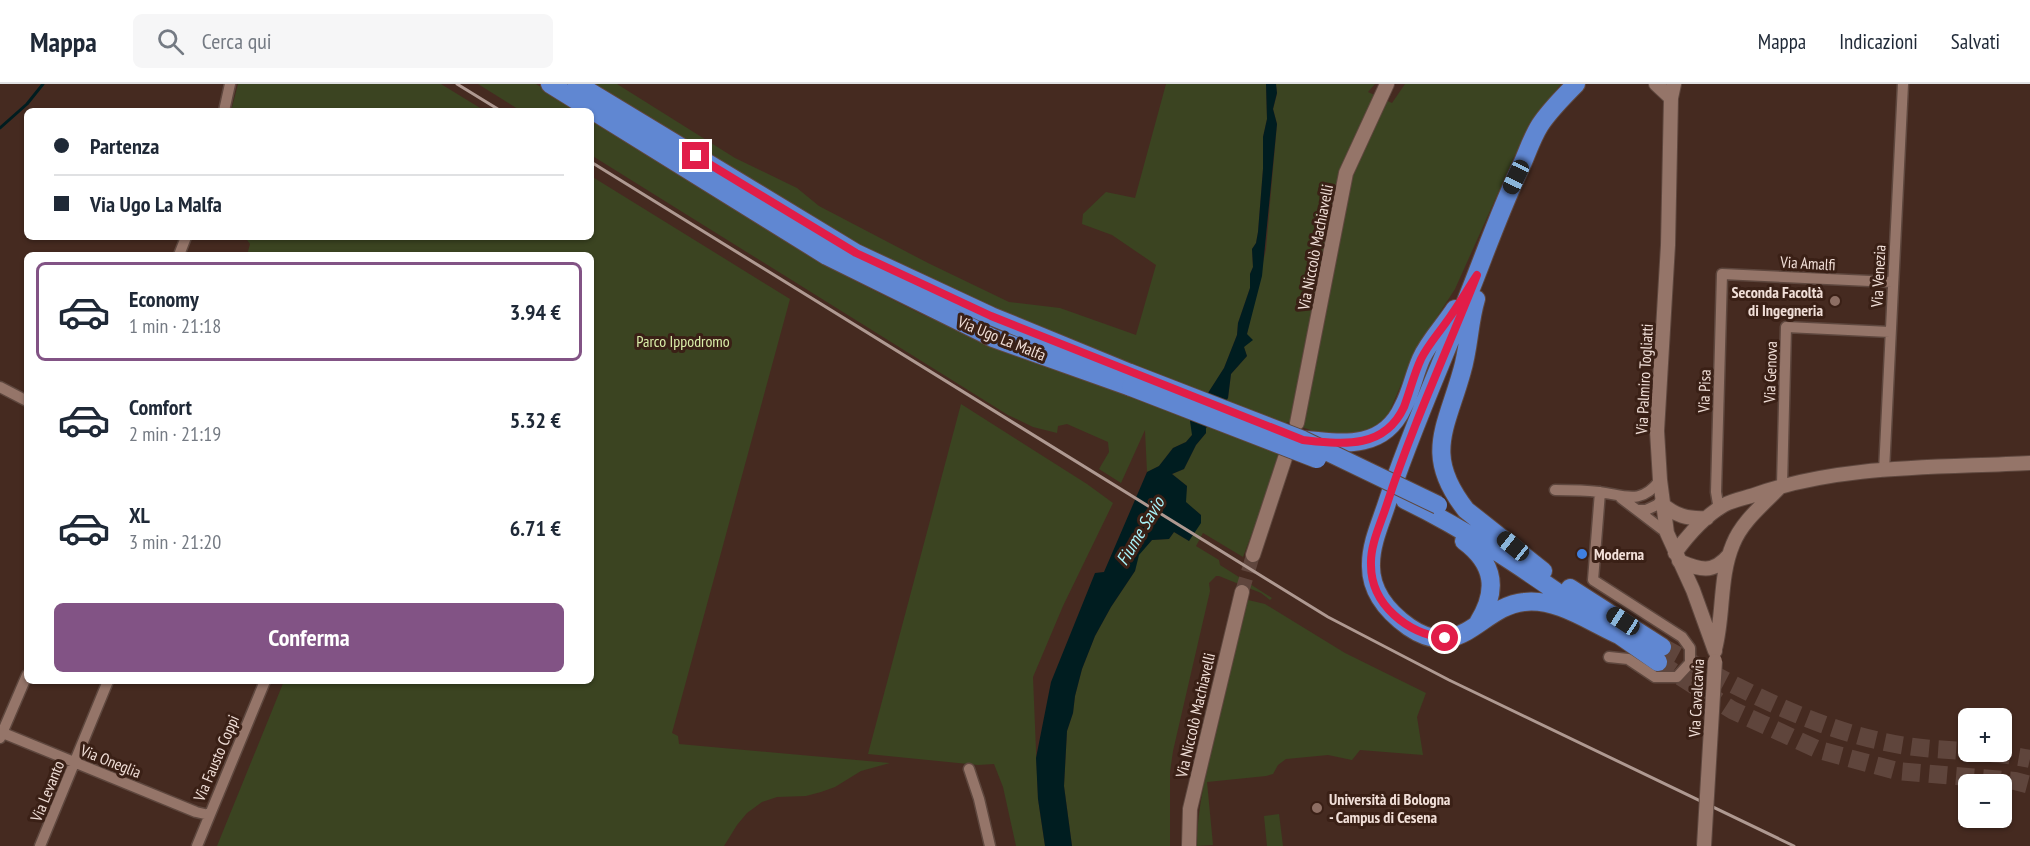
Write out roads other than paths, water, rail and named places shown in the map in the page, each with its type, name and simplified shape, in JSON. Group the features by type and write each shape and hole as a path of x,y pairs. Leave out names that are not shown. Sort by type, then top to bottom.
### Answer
{"highway":[{"name":"Via Ugo La Malfa","path":"550,84 589,108"},
{"name":"Via Ugo La Malfa","path":"577,84 856,253 1130,380 1405,500 1443,519 1520,566 1621,636 1660,654 1543,571 1438,505 1300,432 1130,380 993,338 827,256 594,111"},
{"path":"1576,84 1559,100 1540,126 1508,193 1394,482 1374,545 1371,565 1374,585 1380,600 1410,628 1429,636 1445,638 1467,633 1513,604 1525,602 1545,602 1569,610 1621,636"},
{"path":"1508,193 1474,307 1462,371 1444,427 1440,450 1441,462 1444,474 1466,510 1543,571"},
{"path":"1300,432 1330,443 1364,442 1384,433 1394,423 1403,408 1425,351 1477,275"},
{"path":"1405,500 1467,543 1478,552 1488,566 1491,592 1477,625"}],"street":[{"path":"225,108 230,84"},
{"name":"Via Niccolò Machiavelli","path":"1300,432 1346,173 1387,84"},
{"path":"1656,84 1671,98"},
{"name":"Via Palmiro Togliatti","path":"1674,84 1671,98 1668,245 1657,431 1659,480 1667,533 1707,624 1715,656"},
{"name":"Via Venezia","path":"1884,471 1903,84"},
{"name":"Via Amalfi","path":"1722,274 1892,282"},
{"name":"Via Pisa","path":"1719,510 1716,492 1722,274"},
{"name":"Via Genova","path":"1782,485 1786,327 1890,332"},
{"path":"0,387 24,399"},
{"path":"1253,555 1285,458"},
{"path":"1677,557 1684,541 1707,518 1725,505 1782,485 1813,478 1884,471 2030,463"},
{"path":"1555,490 1599,492 1621,498 1634,497 1646,494 1659,480"},
{"name":"Via Cavalcavia","path":"1704,846 1715,656 1726,569 1733,543 1749,519 1782,485"},
{"path":"1599,492 1593,580 1682,637 1690,648 1690,663 1677,677 1655,677 1628,659 1609,657"},
{"path":"1621,498 1667,533"},
{"path":"1637,510 1646,510 1661,503 1680,516 1692,519 1707,518"},
{"name":"Via Cavalcavia","path":"1677,557 1704,569 1715,568 1730,553"},
{"name":"Via Niccolò Machiavelli","path":"1189,846 1190,809 1242,592"},
{"path":"2,736 24,682"},
{"name":"Via Levanto","path":"40,846 107,684"},
{"name":"Via Fausto Coppi","path":"197,846 264,684"},
{"name":"Via Oneglia","path":"2,736 75,762 196,812 209,815"},
{"path":"969,769 980,799 990,846"}],"water":[{"name":"Fiume Savio","path":"1266,84 1276,84 1277,93 1273,109 1277,124 1262,276 1247,334 1253,340 1244,347 1247,356 1231,374 1228,398 1206,428 1206,433 1196,445 1184,469 1172,474 1187,486 1186,502 1201,515 1201,523 1189,541 1174,532 1169,539 1152,540 1139,555 1135,571 1095,636 1082,669 1067,731 1064,786 1072,846 1045,846 1038,799 1036,758 1051,682 1095,573 1104,572 1147,472 1159,466 1173,448 1186,442 1192,435 1190,421 1224,368 1237,335 1238,323 1250,288 1250,274 1253,267 1252,249 1258,232 1263,137 1267,119"}],"waterway":[{"path":"0,128 27,104 43,84"}],"tunnel":[{"path":"1242,592 1253,555"},
{"path":"1662,647 1750,693 1842,731 1907,746 2000,754 2030,759"},
{"path":"1658,662 1732,710 1819,750 1897,771 2015,781 2030,785"}],"railway":[{"path":"457,84 496,108"},
{"path":"594,164 1328,617 1449,680 1794,846"}],"place":[{"name":"Seconda Facoltà di Ingegneria","path":"1835,301"},
{"name":"Moderna","path":"1582,554"},
{"name":"Università di Bologna - Campus di Cesena","path":"1317,808"}],"park label":[{"name":"Parco Ippodromo","path":"683,341"}]}
